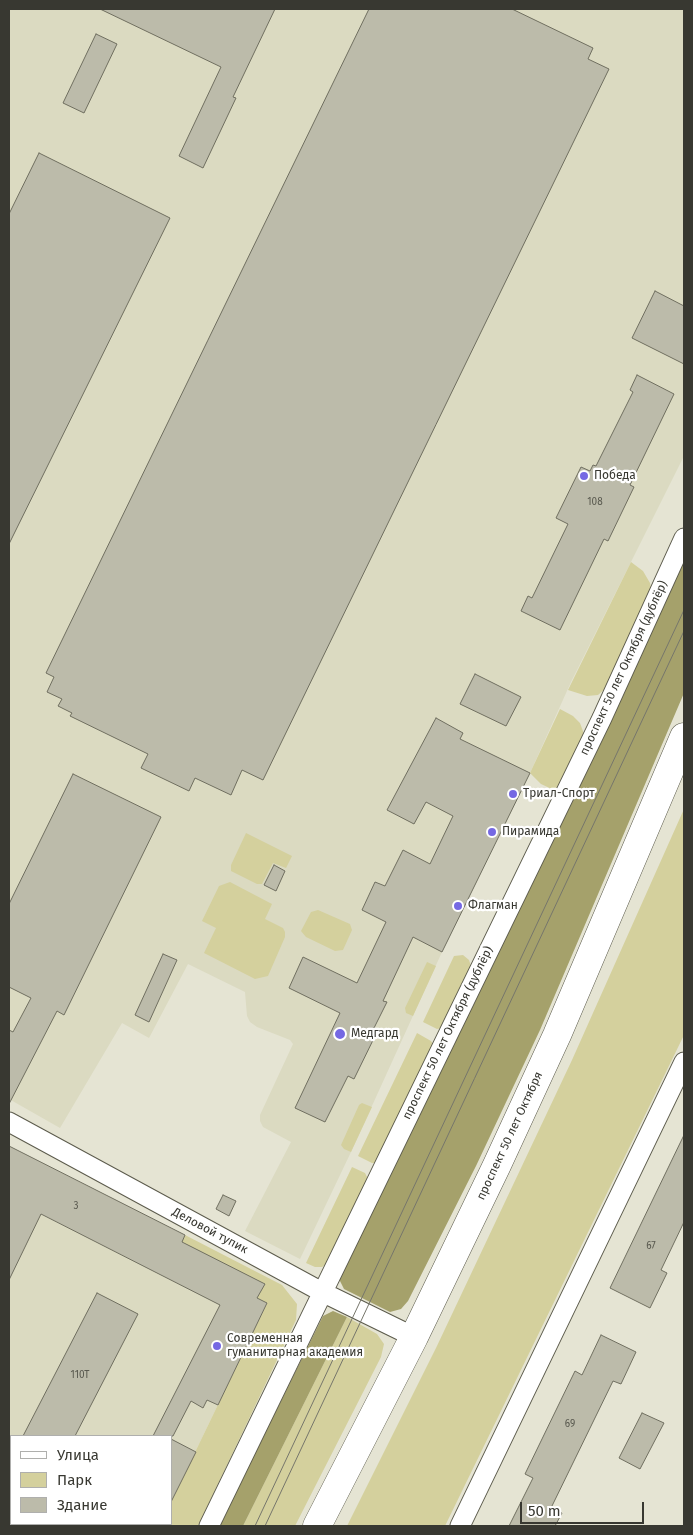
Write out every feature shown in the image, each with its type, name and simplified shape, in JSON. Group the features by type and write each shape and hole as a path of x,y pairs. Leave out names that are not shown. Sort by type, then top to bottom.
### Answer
{"main road":[{"name":"проспект 50 лет Октября","path":"317,1526 414,1337 497,1166 553,1044 684,737"}],"street":[{"name":"проспект 50 лет Октября (дублёр)","path":"209,1526 602,718 684,538"},
{"path":"460,1526 684,1062"},
{"name":"Деловой тупик","path":"9,1122 322,1292 414,1337"}],"shaded area":[{"path":"9,9 684,9 684,456 571,682 530,773 442,952 300,1259 245,1231 291,1142 263,1127 260,1115 293,1044 290,1040 257,1027 250,1022 247,1016 245,992 188,964 149,1038 122,1023 60,1128 9,1099"},
{"path":"684,561 684,693 540,1030 476,1166 408,1301 401,1309 390,1312 344,1289 340,1281 340,1271"},
{"path":"9,1198 164,1276 265,1284 267,1303 172,1500 172,1435 10,1435 10,1525 159,1526 9,1526"},
{"path":"333,1311 347,1317 243,1526 219,1526 323,1316"}],"green space":[{"path":"631,562 643,571 650,583 652,594 607,687 598,695 587,696 568,690"},
{"path":"560,709 573,716 580,723 584,734 558,792 541,784 530,773"},
{"path":"684,809 684,1035 445,1526 347,1526 436,1348 572,1060"},
{"path":"246,833 292,856 286,868 273,863 262,884 257,884 231,871 231,865"},
{"path":"230,882 272,904 265,919 283,928 285,932 285,937 268,976 255,979 204,953 216,928 202,921 219,886"},
{"path":"318,910 350,924 352,930 343,950 335,951 306,937 301,931 311,912"},
{"path":"463,955 469,960 472,969 442,1028 437,1029 423,1022 454,956"},
{"path":"427,962 436,966 413,1016 406,1013 405,1008"},
{"path":"417,1033 431,1041 434,1045 376,1163 372,1163 358,1156"},
{"path":"362,1103 372,1107 351,1152 344,1149 341,1145 359,1105"},
{"path":"352,1167 365,1173 368,1179 329,1262 322,1267 315,1267 306,1263"},
{"path":"185,1235 282,1285 297,1304 296,1320 198,1526 159,1526 172,1525 172,1500 267,1303 257,1298 264,1284 179,1246"},
{"path":"347,1317 377,1334 384,1344 381,1357 295,1526 243,1526"}],"building":[{"path":"100,9 275,9 233,97 236,98 203,168 179,156 221,67"},
{"path":"369,9 512,9 593,48 588,59 609,69 263,780 242,770 231,795 195,778 189,791 141,768 148,754 70,716 72,713 58,706 62,699 47,692 54,677 46,673"},
{"path":"96,34 117,44 84,113 63,103"},
{"path":"39,153 170,218 9,544 9,214"},
{"path":"655,291 684,306 684,364 632,338"},
{"path":"637,375 674,394 630,485 634,487 608,541 604,539 560,630 521,611 528,596 532,598 568,524 556,518 581,467 590,471 593,465 596,466 633,392 630,390"},
{"path":"475,674 521,697 506,726 460,704"},
{"path":"436,718 463,733 460,739 530,773 442,952 413,937 383,1001 387,1002 373,1030 377,1032 354,1079 348,1076 325,1122 295,1108 340,1013 289,988 303,957 357,983 386,922 362,910 375,882 385,886 403,850 430,864 453,816 426,802 414,824 387,810"},
{"path":"73,774 161,817 64,1015 57,1011 9,1104 9,1030 13,1032 31,998 9,987 9,904"},
{"path":"274,865 285,871 276,891 264,885"},
{"path":"163,954 177,960 149,1022 135,1015"},
{"path":"684,1135 684,1222 661,1270 667,1273 650,1308 610,1288"},
{"path":"9,1146 185,1235 182,1242 265,1284 257,1298 267,1303 218,1405 207,1400 203,1408 191,1401 173,1436 154,1435 220,1305 41,1214 9,1280"},
{"path":"223,1195 236,1201 229,1216 216,1209"},
{"path":"97,1293 138,1314 76,1435 24,1435"},
{"path":"601,1335 636,1352 621,1384 613,1381 551,1508 562,1513 555,1526 509,1526 533,1478 525,1474 575,1371 582,1375"},
{"path":"642,1413 664,1423 640,1469 619,1458"},
{"path":"172,1440 196,1452 172,1500"}],"tram line":[{"path":"255,1526 684,610"},
{"path":"265,1526 684,631"}],"place":[{"name":"Победа","path":"584,476"},
{"name":"Триал-Спорт","path":"513,794"},
{"name":"Пирамида","path":"492,832"},
{"name":"Флагман","path":"458,906"},
{"name":"Медгард","path":"340,1034"},
{"name":"Современная гуманитарная академия","path":"217,1346"}]}
